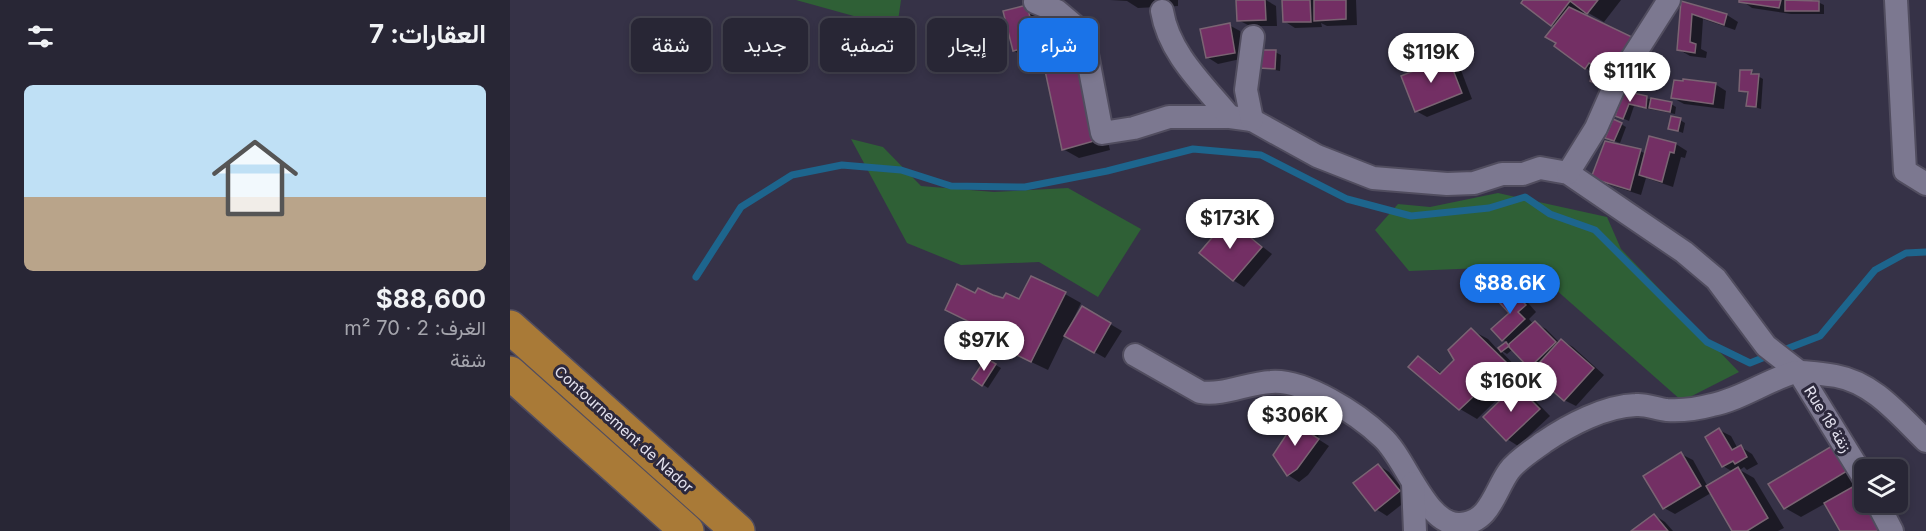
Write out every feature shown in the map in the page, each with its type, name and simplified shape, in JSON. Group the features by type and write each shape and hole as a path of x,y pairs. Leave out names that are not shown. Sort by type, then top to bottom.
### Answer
{"highway":[{"name":"Contournement de Nador","path":"510,327 738,531"},
{"path":"510,373 687,531"}],"street":[{"path":"1568,173 1596,128 1615,85 1669,0"},
{"path":"1896,0 1905,171 1926,184"},
{"path":"1035,2 1057,11 1083,33 1102,133 1134,128 1168,117 1241,119"},
{"path":"1162,11 1165,31 1174,49 1241,119 1317,156 1373,178 1447,184 1474,183 1502,174 1524,174 1540,168 1568,173 1684,252 1716,279 1766,346 1793,367 1820,376 1835,376 1866,386 1926,441"},
{"path":"1241,119 1253,37"},
{"path":"1135,355 1200,392 1210,394 1270,382 1286,382 1311,390 1383,437 1413,478 1420,495 1445,522 1464,524 1481,518 1510,469 1544,442 1586,420 1611,409 1637,405 1667,410 1714,405 1793,367"},
{"name":"Rue 18 زنقة","path":"1793,367 1854,462"},
{"path":"1413,478 1415,531"},
{"path":"1883,513 1892,531"}],"green space":[{"path":"796,0 901,0 898,18 861,18"},
{"path":"851,139 883,147 921,186 994,192 1068,188 1141,229 1098,297 1039,262 961,265 907,243"},
{"path":"1498,193 1607,217 1621,249 1739,372 1682,401 1529,266 1409,271 1375,230 1398,204 1430,207"}],"building":[{"path":"1236,0 1265,0 1266,20 1237,21"},
{"path":"1282,0 1310,0 1311,22 1283,22"},
{"path":"1314,0 1346,0 1346,19 1314,21"},
{"path":"1523,0 1598,0 1587,14 1570,1 1551,26 1521,3"},
{"path":"1739,0 1781,0 1779,8 1739,2"},
{"path":"1785,0 1819,1 1819,11 1785,11"},
{"path":"1681,1 1727,14 1724,25 1692,14 1690,42 1696,44 1695,53 1677,50"},
{"path":"1027,5 1030,18 1019,18 1019,50 1013,51 1007,18 1005,18 1003,11"},
{"path":"1569,7 1632,37 1605,88 1590,81 1595,67 1589,63 1585,69 1554,46 1556,43 1545,37"},
{"path":"1230,23 1235,53 1206,58 1200,29"},
{"path":"1260,50 1276,50 1275,69 1259,68"},
{"path":"1448,57 1462,93 1415,112 1401,76"},
{"path":"1740,70 1752,70 1751,74 1759,74 1756,107 1746,106 1748,92 1739,91"},
{"path":"1045,72 1081,72 1094,141 1062,150"},
{"path":"1683,79 1716,83 1713,104 1671,98 1674,80 1683,81"},
{"path":"1624,91 1647,96 1646,108 1629,104 1623,119 1615,116"},
{"path":"1651,98 1672,102 1670,112 1649,108"},
{"path":"1671,116 1681,118 1678,131 1668,129"},
{"path":"1613,119 1622,123 1614,141 1605,138"},
{"path":"1649,136 1676,143 1674,153 1670,152 1662,182 1639,175"},
{"path":"1605,141 1641,149 1630,190 1591,178"},
{"path":"1228,219 1262,247 1233,281 1199,253"},
{"path":"1031,276 1066,292 1031,362 982,338 986,330 945,310 957,284 975,293 978,288 1003,298 1006,293 1019,299"},
{"path":"1511,289 1526,305 1518,312 1525,319 1502,341 1491,329 1509,313 1498,301"},
{"path":"1082,306 1111,323 1094,353 1064,336"},
{"path":"1535,321 1556,342 1529,368 1509,347 1509,344"},
{"path":"1471,328 1508,364 1459,410 1408,367 1418,356 1440,374 1454,360 1448,350"},
{"path":"1561,339 1594,368 1564,401 1531,372"},
{"path":"1506,342 1509,346 1501,352 1498,348"},
{"path":"986,358 996,364 982,386 972,379"},
{"path":"1516,385 1540,409 1506,441 1483,417"},
{"path":"1298,417 1309,424 1308,432 1319,439 1297,469 1287,476 1273,455"},
{"path":"1719,428 1732,450 1741,445 1747,457 1735,464 1733,461 1722,467 1705,437"},
{"path":"1832,446 1847,471 1784,509 1768,484"},
{"path":"1681,452 1701,486 1663,509 1643,476"},
{"path":"1378,464 1400,491 1375,511 1353,483"},
{"path":"1738,467 1768,518 1747,531 1732,531 1706,486"},
{"path":"1854,486 1854,513 1871,513 1880,531 1840,531 1824,503"},
{"path":"1654,514 1668,531 1631,531"}],"waterway":[{"path":"696,277 741,207 792,175 842,165 901,170 951,186 1025,187 1107,171 1193,149 1261,155 1347,199 1411,216 1489,208 1525,197 1550,214 1595,230 1707,342 1750,363 1770,355"},
{"path":"1781,351 1820,336 1875,270 1906,253 1926,252"}]}
